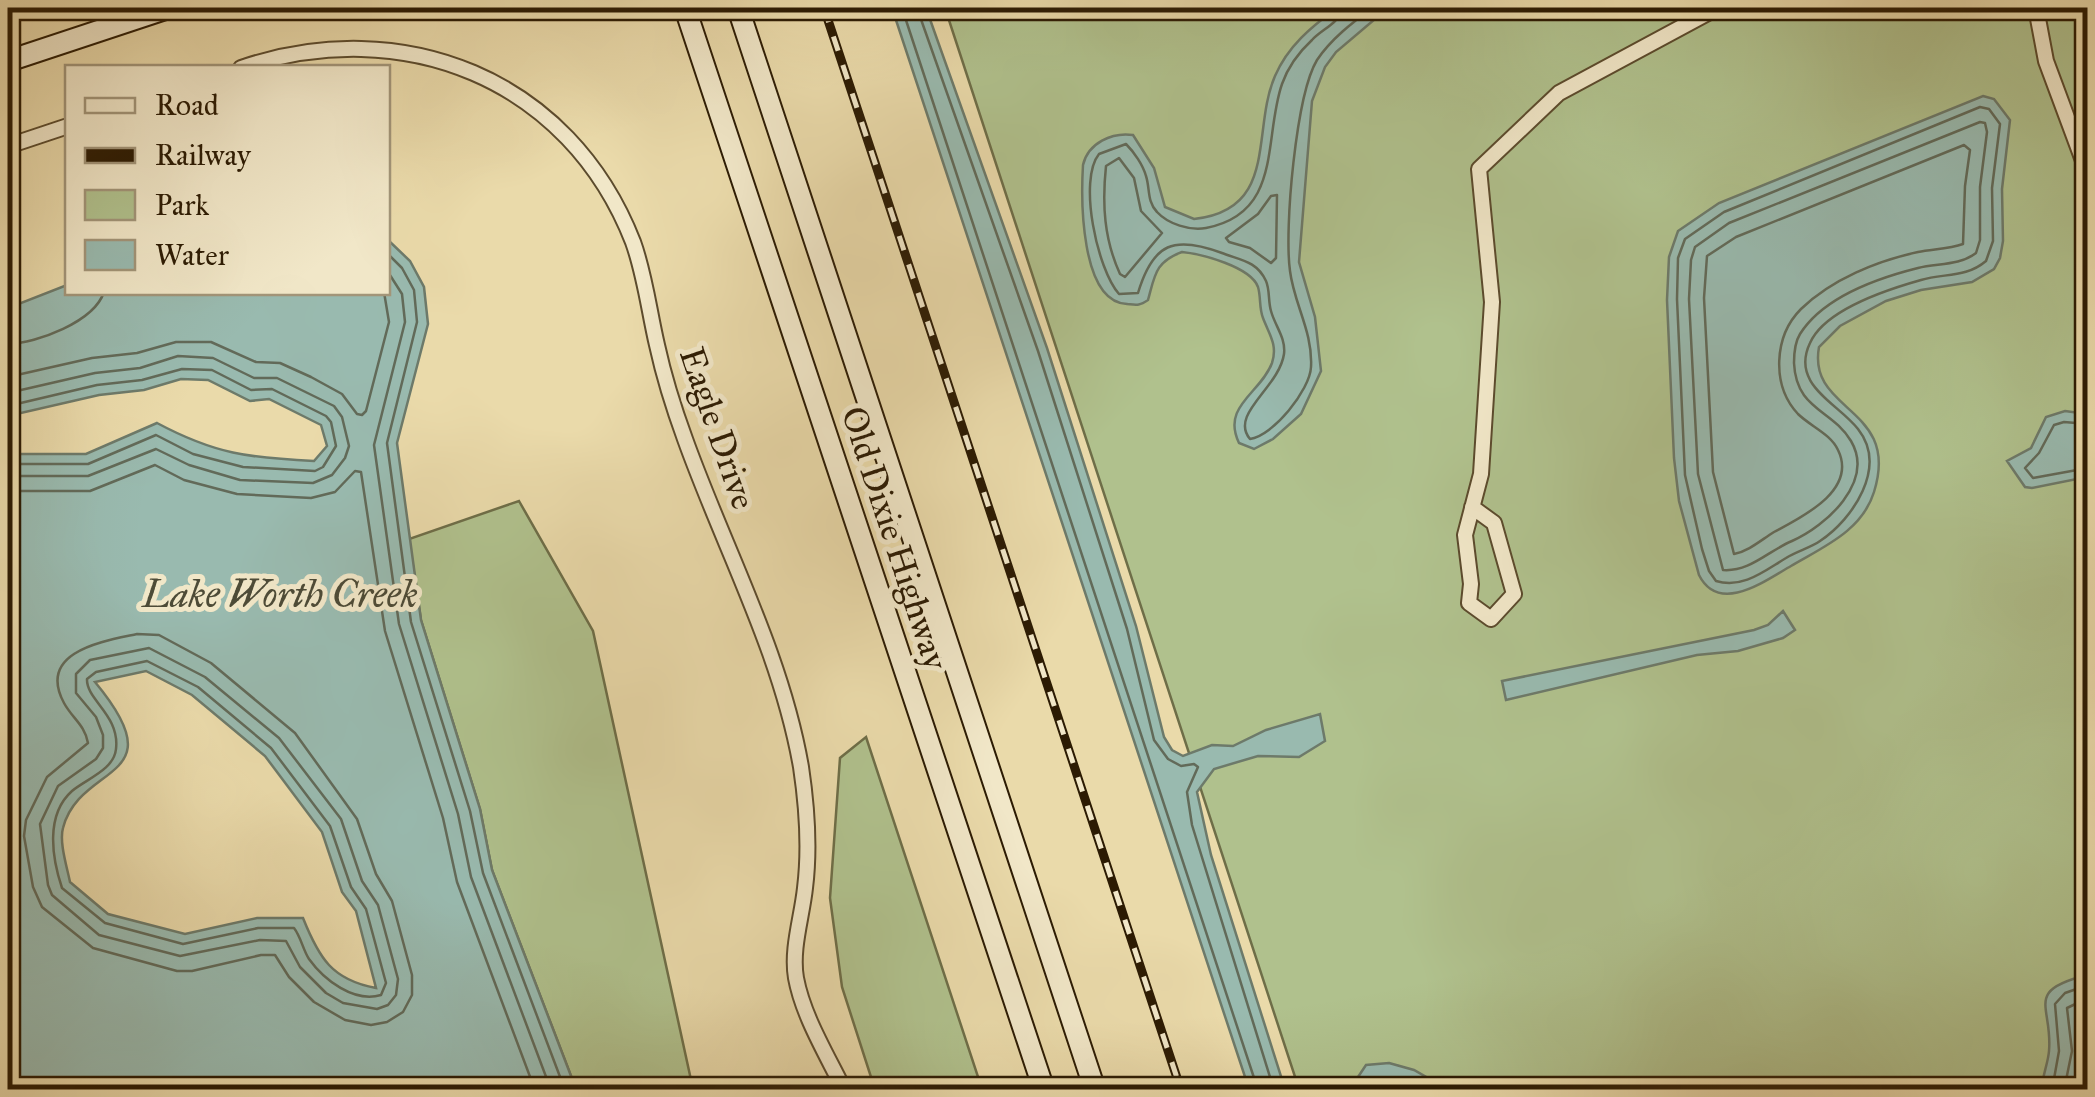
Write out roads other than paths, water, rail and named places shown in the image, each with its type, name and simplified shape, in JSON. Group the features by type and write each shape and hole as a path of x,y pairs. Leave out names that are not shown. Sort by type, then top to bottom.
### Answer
{"main road":[{"path":"8,62 168,8"},
{"name":"Old Dixie Highway","path":"684,8 1044,1090"},
{"name":"Old Dixie Highway","path":"738,8 1095,1090"}],"street":[{"path":"1472,507 1494,523 1514,594 1491,619 1469,603 1464,535 1472,507 1482,474 1492,302 1479,168 1559,93 1718,8"},
{"path":"2036,8 2046,61 2088,174"},
{"name":"Eagle Drive","path":"248,65 273,56 339,46 405,52 456,66 492,82 538,112 587,161 610,194 641,268 657,345 684,439 783,691 800,760 808,828 796,980 844,1090"},
{"path":"8,146 65,127"}],"water":[{"path":"892,8 926,8 1047,348 1136,626 1164,737 1172,750 1183,756 1212,745 1233,746 1266,730 1320,714 1325,741 1299,757 1258,756 1214,769 1197,792 1211,855 1285,1089 1249,1089"},
{"path":"1337,8 1388,8 1336,52 1325,67 1312,101 1299,262 1315,317 1321,371 1301,414 1273,439 1254,449 1239,443 1235,419 1267,374 1274,357 1254,280 1213,259 1182,252 1161,265 1148,300 1136,305 1112,299 1100,286 1087,246 1083,165 1095,145 1117,135 1133,135 1154,168 1165,207 1194,219 1221,213 1239,201 1251,184 1268,98 1280,65 1301,38"},
{"path":"1983,96 1994,99 2010,120 2002,189 2003,241 1994,269 1972,282 1921,290 1886,301 1840,326 1819,347 1819,369 1826,385 1875,442 1879,464 1868,506 1851,528 1828,545 1743,591 1718,593 1699,575 1679,501 1674,458 1667,300 1669,257 1678,231 1719,203"},
{"name":"Lake Worth Creek","path":"390,242 410,261 424,287 428,324 397,443 421,620 480,809 492,870 576,1089 8,1089 8,454 86,454 157,423 197,442 251,456 314,461 327,446 321,425 269,399 250,401 208,380 181,379 144,390 99,395 8,416 8,308 65,286 65,295 390,295","holes":["146,671 192,695 265,756 322,832 342,892 356,911 376,988 348,979 329,965 303,918 257,918 185,934 108,914 70,882 63,828 73,807 126,755 127,738 118,714 95,682"]},
{"path":"2065,411 2087,414 2087,477 2025,487 2007,461 2031,448 2046,417"},
{"path":"1783,611 1795,630 1783,638 1506,700 1502,681 1754,630 1768,625"},
{"path":"2087,975 2087,1089 2042,1089 2049,1051 2048,994 2067,981"},
{"path":"1389,1063 1414,1070 1447,1089 1350,1089 1366,1065"}],"railway":[{"path":"824,8 1181,1090"}]}
